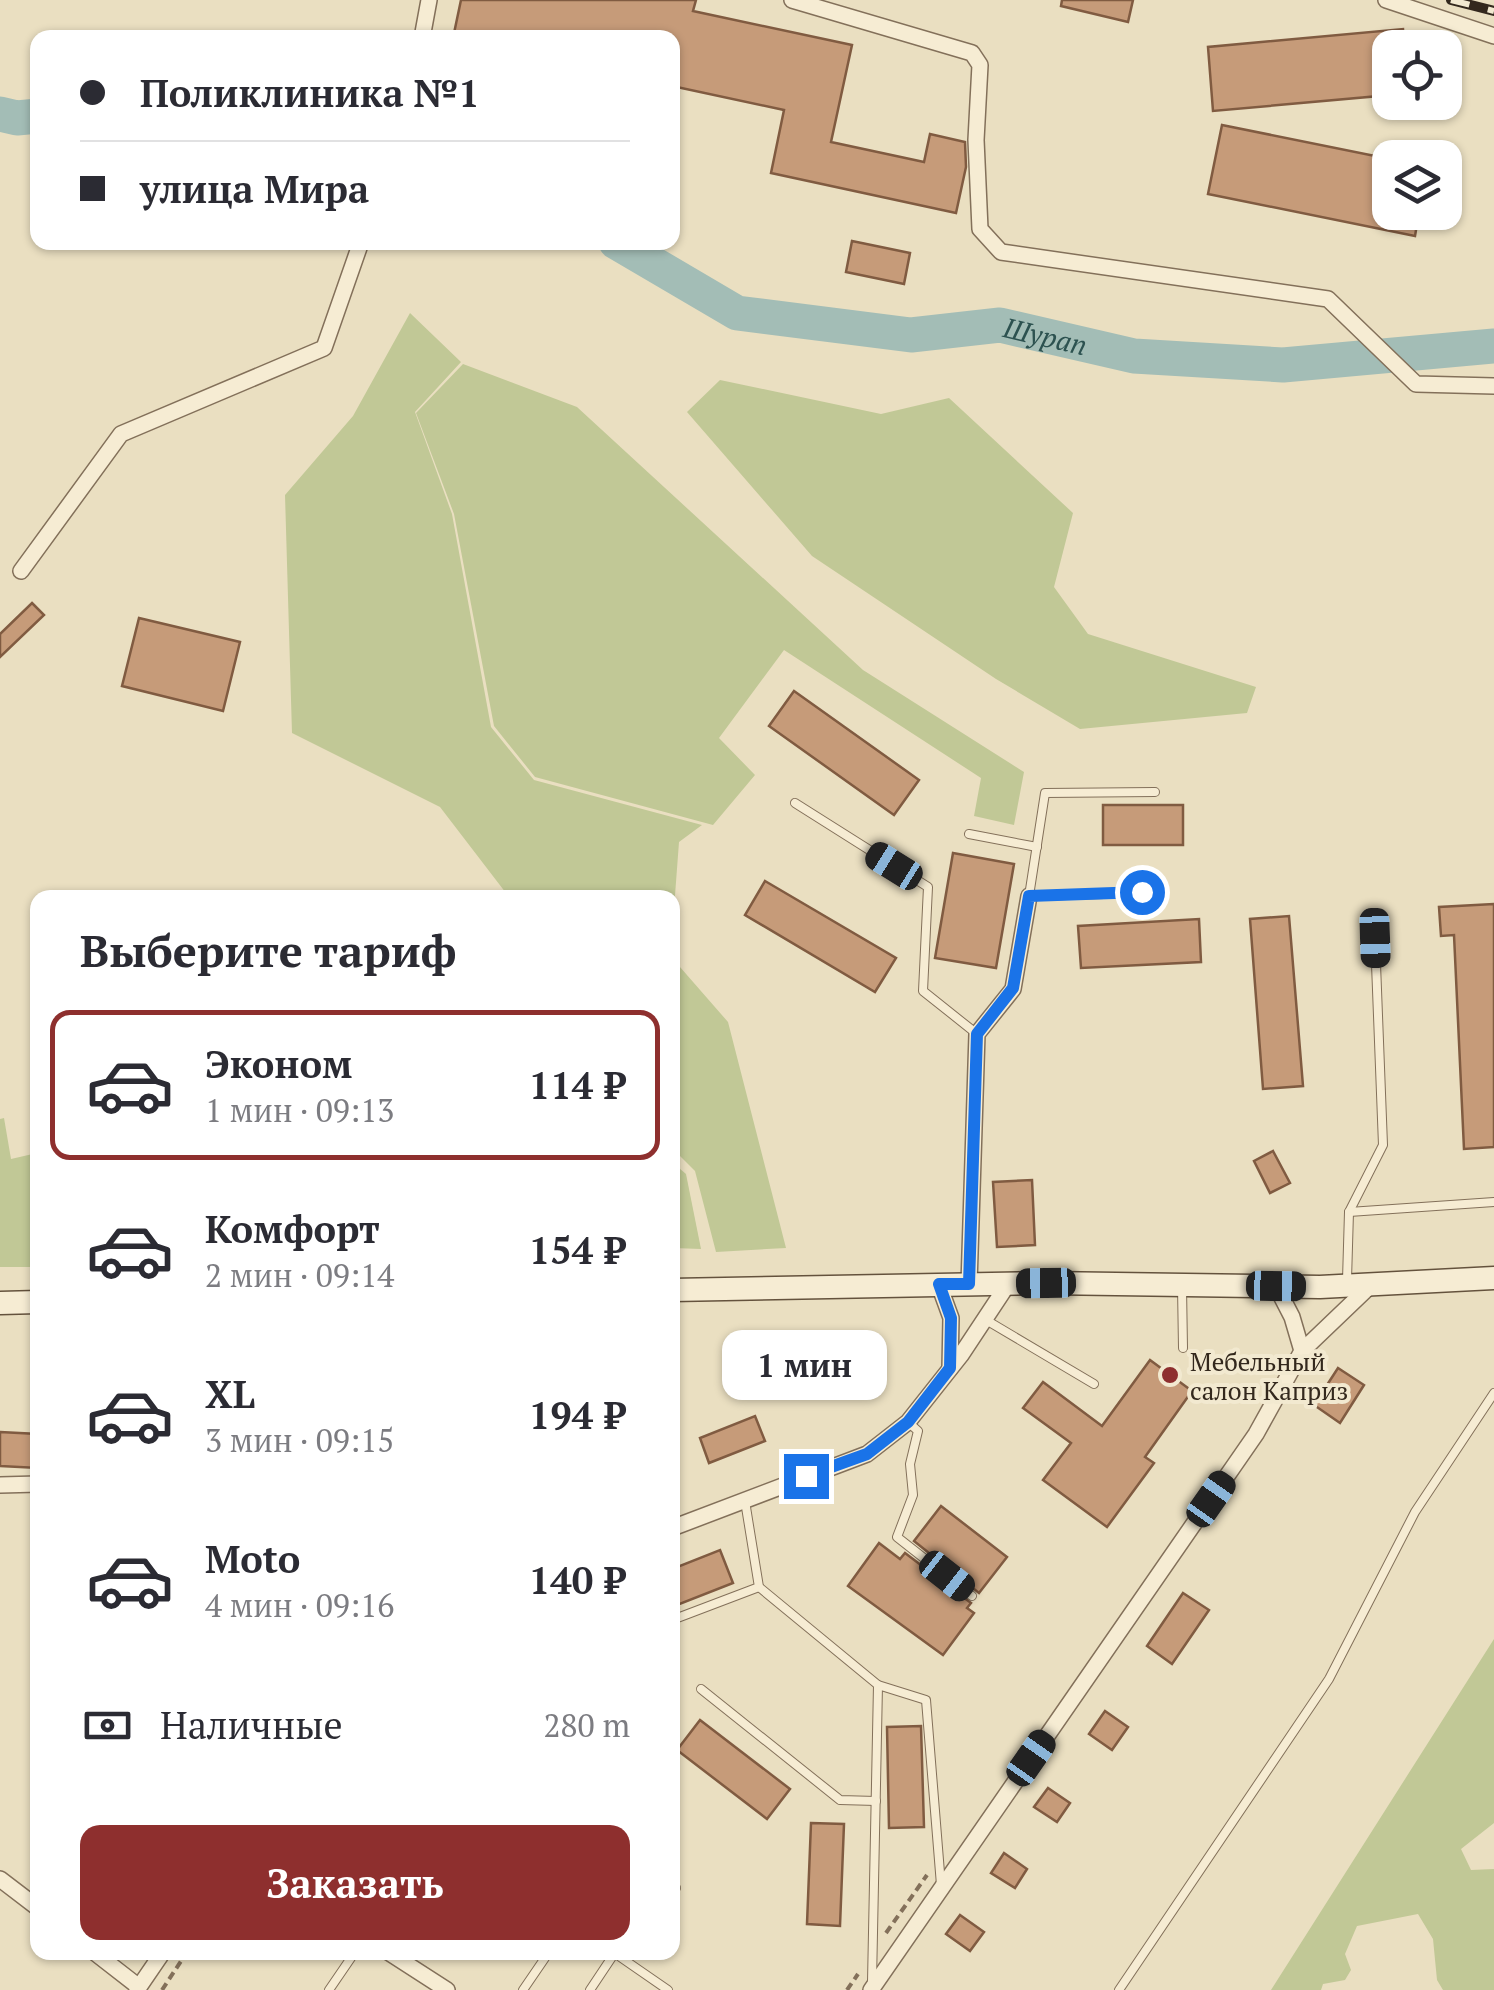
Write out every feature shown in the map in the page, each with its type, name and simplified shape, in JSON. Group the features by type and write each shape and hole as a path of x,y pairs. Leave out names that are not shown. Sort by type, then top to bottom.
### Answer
{"main road":[{"path":"680,1290 939,1284 1347,1285 1494,1278"},
{"path":"0,1303 30,1302"}],"street":[{"path":"423,30 428,0"},
{"path":"792,0 972,52 980,65 976,140 980,228 1001,252 1328,298 1416,384 1494,386"},
{"path":"1386,0 1494,36"},
{"path":"21,571 120,434 324,348 358,250"},
{"path":"969,1284 977,1034 1013,988 1029,896"},
{"path":"939,1284 951,1318 950,1368"},
{"path":"680,1525 867,1454 908,1422 1008,1284"},
{"path":"872,1990 1256,1434 1302,1350 1372,1284"},
{"path":"1276,1286 1292,1317 1302,1350"},
{"path":"0,1485 30,1484"},
{"path":"0,1879 30,1902"},
{"path":"104,1960 138,1989 158,1960"},
{"path":"400,1960 447,1990"}],"lane":[{"path":"1142,892 1029,896 1046,793 1155,792"},
{"path":"794,803 928,887 924,991 977,1034"},
{"path":"968,834 1037,847"},
{"path":"1347,1285 1349,1212 1383,1146 1375,938"},
{"path":"1349,1212 1494,1202"},
{"path":"1182,1286 1183,1348"},
{"path":"984,1319 1094,1384"},
{"path":"1119,1990 1329,1679 1416,1512 1494,1393"},
{"path":"908,1422 918,1431 910,1464 913,1495 897,1536 972,1596"},
{"path":"745,1498 760,1587 878,1685 926,1700 942,1888"},
{"path":"680,1617 760,1587"},
{"path":"872,1990 878,1685"},
{"path":"701,1690 840,1800 876,1801"},
{"path":"329,1990 350,1960"},
{"path":"523,1990 544,1960"},
{"path":"590,1990 609,1960"},
{"path":"624,1960 668,1990"}],"path":[{"path":"889,1928 940,1857"},
{"path":"162,1990 182,1960"}],"green space":[{"path":"410,313 461,362 415,412 452,514 491,727 534,780 702,825 679,842 675,890 504,890 440,807 292,733 285,495 353,416"},
{"path":"463,364 577,407 863,670 1024,772 1014,825 974,816 981,778 784,650 719,738 755,775 713,825 535,777 494,726 454,514 416,413"},
{"path":"720,380 881,414 949,398 1073,513 1054,587 1088,634 1256,687 1247,713 1080,729 996,679 812,556 687,412"},
{"path":"680,967 728,1022 786,1248 716,1252 695,1171 680,1156"},
{"path":"4,1118 11,1159 30,1155 30,1267 0,1267 0,1119"},
{"path":"680,1169 686,1174 701,1249 680,1248"},
{"path":"1494,1639 1494,1823 1461,1849 1471,1870 1494,1869 1494,1990 1443,1990 1437,1980 1433,1939 1418,1914 1357,1926 1345,1954 1351,1970 1345,1980 1323,1984 1321,1990 1271,1990"}],"building":[{"path":"461,0 696,0 693,11 852,45 831,142 924,162 930,134 965,142 966,167 956,213 771,173 784,110 680,88 680,30 455,30"},
{"path":"1062,0 1133,0 1128,22 1061,6"},
{"path":"1372,32 1372,97 1213,111 1208,47"},
{"path":"1222,125 1372,155 1372,227 1208,194"},
{"path":"1385,230 1416,230 1415,236"},
{"path":"852,241 910,253 904,284 846,272"},
{"path":"32,603 44,615 0,657 0,634"},
{"path":"139,618 240,642 223,711 122,686"},
{"path":"794,691 919,780 894,815 769,726"},
{"path":"1103,805 1183,805 1183,845 1103,845"},
{"path":"953,853 1014,864 996,968 935,958"},
{"path":"765,881 896,958 875,992 745,915"},
{"path":"1494,904 1494,1147 1464,1149 1454,935 1441,936 1439,907"},
{"path":"1289,916 1303,1086 1263,1089 1250,919"},
{"path":"1199,919 1201,962 1081,968 1078,926"},
{"path":"1273,1151 1290,1183 1270,1193 1254,1161"},
{"path":"1032,1180 1035,1245 997,1247 993,1182"},
{"path":"1150,1360 1192,1391 1145,1457 1154,1463 1107,1527 1043,1480 1071,1443 1023,1408 1043,1382 1102,1426"},
{"path":"1338,1368 1364,1385 1340,1423 1314,1405"},
{"path":"755,1416 765,1441 709,1463 700,1438"},
{"path":"0,1432 30,1434 30,1468 0,1466"},
{"path":"941,1506 1007,1557 979,1593 914,1541"},
{"path":"879,1543 900,1559 905,1553 971,1603 967,1608 974,1613 943,1655 848,1586"},
{"path":"720,1550 733,1583 680,1604 680,1566"},
{"path":"1183,1593 1209,1610 1172,1664 1147,1646"},
{"path":"1105,1711 1128,1727 1112,1750 1089,1734"},
{"path":"700,1720 790,1789 767,1819 680,1752 680,1746"},
{"path":"921,1726 924,1827 889,1828 887,1727"},
{"path":"1048,1788 1070,1803 1057,1822 1034,1807"},
{"path":"811,1823 844,1824 840,1926 807,1924"},
{"path":"1004,1853 1027,1869 1015,1888 991,1873"},
{"path":"960,1915 984,1932 970,1951 946,1934"}],"waterway":[{"name":"Шурап","path":"0,114 30,117"},
{"name":"Шурап","path":"630,250 737,313 911,335 1000,325 1134,356 1283,365 1494,346"}],"railway":[{"path":"1451,0 1494,11"}],"place":[{"name":"Мебельный салон Каприз","path":"1170,1375"}],"route":[{"path":"806,1476 867,1454 908,1422 950,1368 951,1318 939,1284 969,1284 977,1034 1013,988 1029,896 1142,892"}]}
